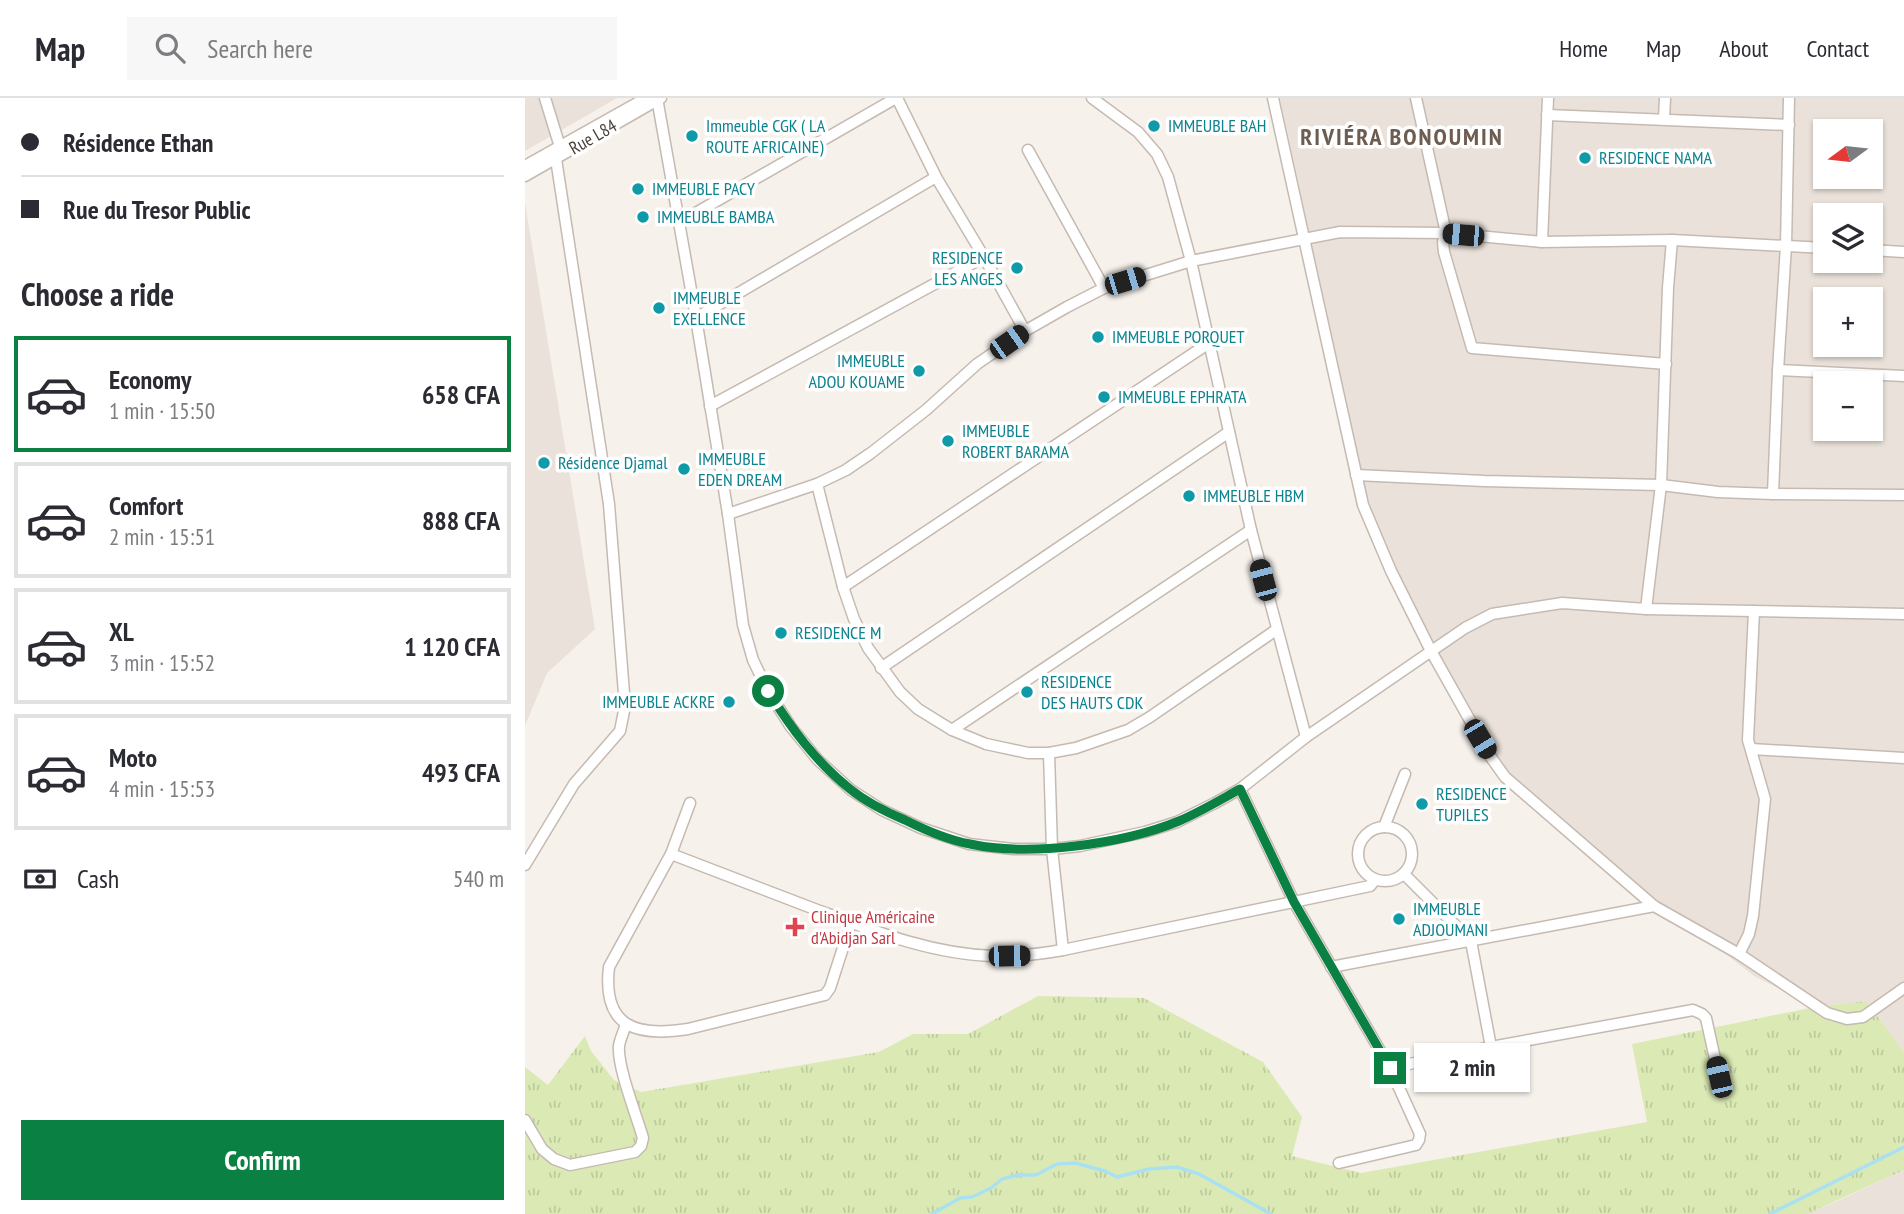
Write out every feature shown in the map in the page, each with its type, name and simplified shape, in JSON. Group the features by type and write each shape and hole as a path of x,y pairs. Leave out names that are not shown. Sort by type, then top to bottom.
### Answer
{"street":[{"path":"545,98 560,147"},
{"path":"680,222 896,98 936,177 1025,331"},
{"path":"1092,98 1138,131 1157,154 1168,177 1191,261 1251,530 1306,737"},
{"path":"1273,98 1363,505 1431,652 1490,756 1505,777 1654,906 1739,954 1827,1013 1847,1019 1863,1017 1904,988"},
{"path":"1416,98 1446,233 1444,253 1472,348 1666,364"},
{"path":"1542,242 1548,98"},
{"path":"1664,119 1665,98"},
{"path":"1773,494 1786,246 1789,98"},
{"path":"655,99 680,222 728,514 743,625 753,660 768,691 791,727 818,760 851,790 882,810 921,828 969,844 1013,849 1052,849 1109,840 1166,825 1240,789 1306,737 1431,652 1479,620 1507,611 1562,603 1646,609 1904,614"},
{"name":"Rue L84","path":"525,166 655,99"},
{"name":"Rue L84","path":"525,176 655,99"},
{"path":"1547,115 1789,125"},
{"path":"1028,150 1104,288"},
{"path":"525,865 574,784 619,731 625,706 609,504 556,159"},
{"path":"696,318 936,177"},
{"path":"728,514 817,484 846,470 926,410 977,364 1025,331 1104,288 1191,261 1340,232 1446,233 1542,242 1672,240 1813,247"},
{"path":"1646,609 1661,485 1672,240"},
{"path":"1883,251 1904,252"},
{"path":"710,406 984,257"},
{"path":"843,587 1209,343"},
{"path":"1778,370 1904,376"},
{"path":"881,668 1229,432"},
{"path":"1356,475 1661,485 1718,492 1904,495"},
{"path":"817,484 843,587 854,620 868,648 900,692 918,709 970,738 1028,753 1049,754 1076,748 1128,730 1276,630"},
{"path":"953,730 1251,530"},
{"path":"1739,954 1749,934 1753,916 1765,799 1748,740 1754,611"},
{"path":"1751,750 1904,758"},
{"path":"1049,754 1052,849 1063,950"},
{"path":"1384,827 1405,774"},
{"path":"1240,789 1294,902 1390,1068 1420,1134 1416,1146 1339,1163"},
{"path":"690,803 671,854 609,967 609,997 615,1012 626,1024 637,1030 668,1032 825,995 830,988 851,923"},
{"path":"1384,827 1394,828 1408,839 1412,857 1404,874 1390,881 1375,880 1367,874 1358,859 1358,849 1367,834 1384,827"},
{"path":"671,854 919,946 992,956 1026,956 1063,950 1370,887 1375,880"},
{"path":"1404,874 1471,941 1491,1046"},
{"path":"1331,967 1654,906"},
{"path":"1390,1068 1491,1046 1693,1010 1706,1018 1719,1077"},
{"path":"525,1120 542,1149 554,1159 570,1165 635,1152 641,1146 643,1138 620,1055 619,1046 626,1024"}],"shaded area":[{"path":"525,98 617,98 525,151"},
{"path":"1280,98 1904,98 1904,1052 1866,1001 1815,1007 1754,976 1653,898 1506,773 1432,642 1368,503"},
{"path":"525,203 595,629 547,673 525,726"},
{"path":"1904,1170 1904,1214 1807,1214 1846,1197"}],"green space":[{"path":"1038,996 1144,998 1263,1062 1302,1117 1292,1156 1361,1173 1647,1122 1632,1044 1815,1007 1866,1001 1904,1052 1904,1170 1807,1214 525,1214 525,1067 548,1085 585,1036 591,1051 614,1080 641,1092 879,1052 913,1034 968,1034"}],"waterway":[{"path":"1770,1214 1904,1147"},
{"path":"932,1214 960,1198 972,1197 991,1188 1002,1179 1018,1175 1036,1175 1057,1164 1075,1163 1117,1177 1149,1169 1176,1167 1199,1174 1271,1214"}],"place":[{"name":"IMMEUBLE BAH","path":"1154,126"},
{"name":"Immeuble CGK ( LA ROUTE AFRICAINE)","path":"692,136"},
{"name":"RESIDENCE NAMA","path":"1585,158"},
{"name":"IMMEUBLE PACY","path":"638,189"},
{"name":"IMMEUBLE BAMBA","path":"643,217"},
{"name":"RESIDENCE LES ANGES","path":"1017,268"},
{"name":"IMMEUBLE EXELLENCE","path":"659,308"},
{"name":"IMMEUBLE PORQUET","path":"1098,337"},
{"name":"IMMEUBLE ADOU KOUAME","path":"919,371"},
{"name":"IMMEUBLE EPHRATA","path":"1104,397"},
{"name":"IMMEUBLE ROBERT BARAMA","path":"948,441"},
{"name":"Résidence Djamal","path":"544,463"},
{"name":"IMMEUBLE EDEN DREAM","path":"684,469"},
{"name":"IMMEUBLE HBM","path":"1189,496"},
{"name":"RESIDENCE M","path":"781,633"},
{"name":"RESIDENCE DES HAUTS CDK","path":"1027,692"},
{"name":"IMMEUBLE ACKRE","path":"729,702"},
{"name":"RESIDENCE TUPILES","path":"1422,804"},
{"name":"IMMEUBLE ADJOUMANI","path":"1399,919"},
{"name":"Clinique Américaine d'Abidjan Sarl","path":"795,927"}],"district":[{"name":"RIVIÉRA BONOUMIN","path":"1402,137"}],"route":[{"path":"768,691 791,727 818,760 851,790 882,810 921,828 969,844 1013,849 1080,846 1177,822 1240,789 1294,902 1390,1068"}]}
